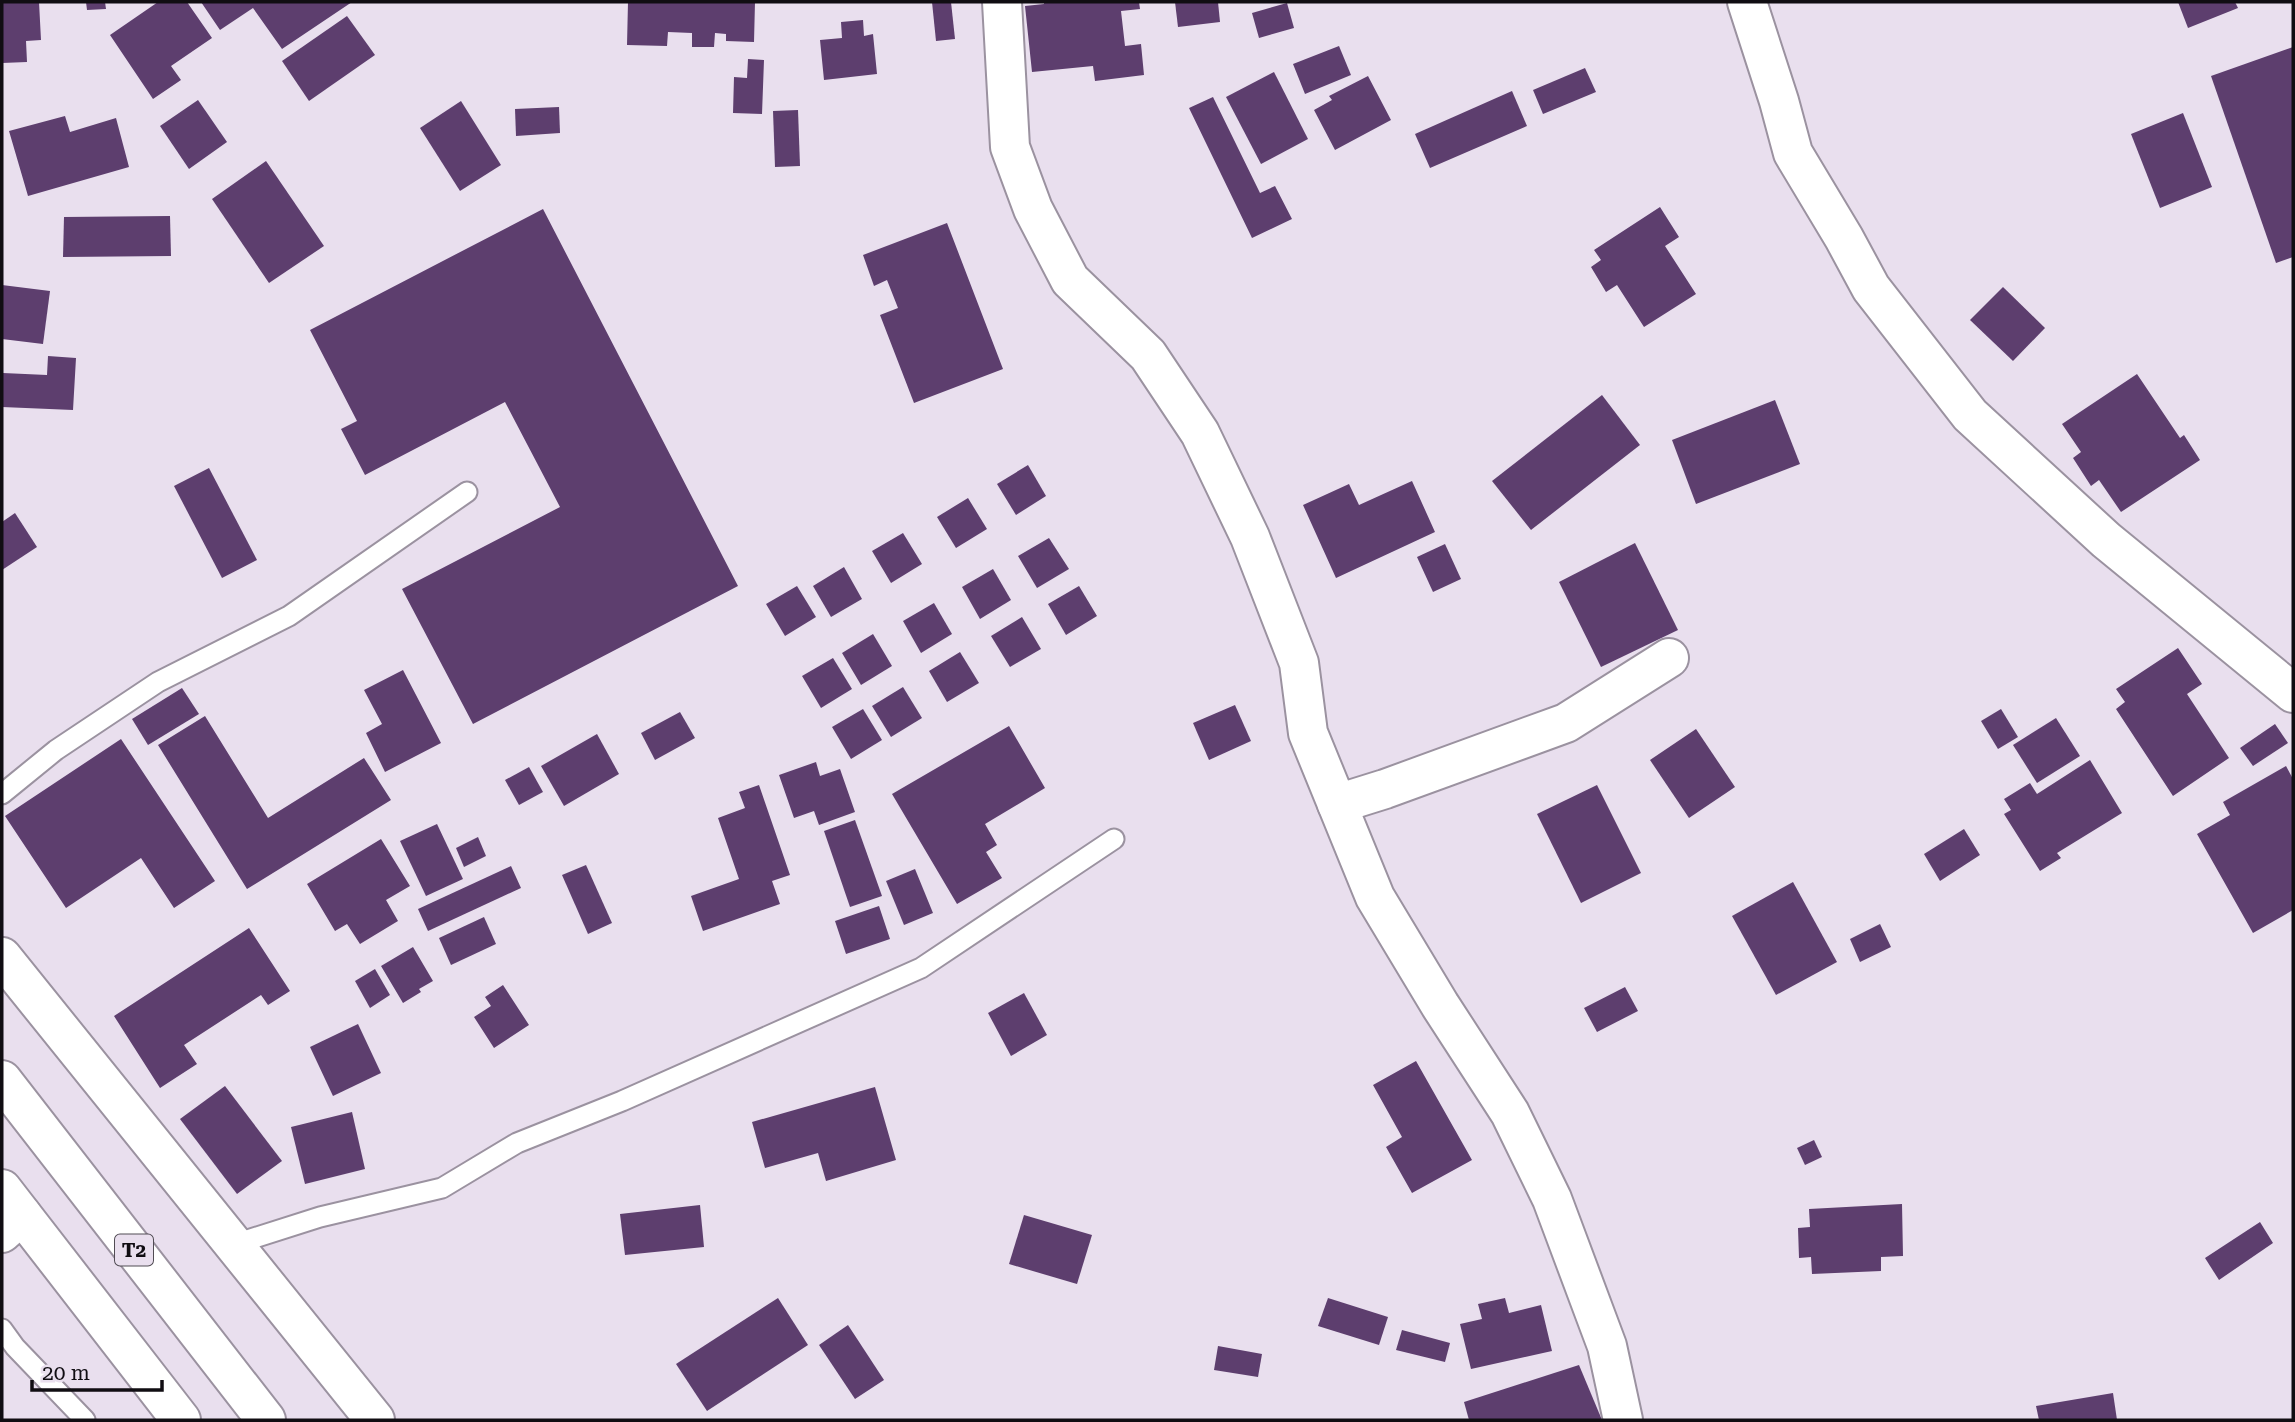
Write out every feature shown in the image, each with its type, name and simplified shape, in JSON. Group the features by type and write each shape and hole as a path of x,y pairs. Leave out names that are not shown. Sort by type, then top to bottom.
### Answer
{"street":[{"path":"1002,2 1010,147 1033,209 1070,281 1148,355 1200,433 1250,537 1299,663 1308,733 1375,897 1440,1005 1510,1113 1552,1199 1607,1346 1623,1420"},
{"path":"1747,2 1793,153 1871,288 1970,415 2106,540 2293,693"},
{"path":"1337,804 1566,723 1669,658"},
{"path":"2,957 375,1420"},
{"name":"T2","path":"2,1080 266,1420"},
{"path":"8,1213 181,1420"}],"lane":[{"path":"2,794 57,750 158,682 289,616 467,492"},
{"path":"235,1244 320,1217 442,1188 517,1143 622,1101 921,968 1114,839"},
{"path":"2,1329 15,1348 85,1420"}],"building":[{"path":"2,2 39,2 41,40 26,41 27,62 2,63"},
{"path":"86,2 105,2 106,9 87,10"},
{"path":"158,2 187,2 212,38 171,66 181,80 153,99 110,35"},
{"path":"201,2 352,2 282,49 253,8 220,30"},
{"path":"628,2 755,2 754,42 726,41 726,34 715,33 714,47 692,47 692,33 668,32 667,46 627,45"},
{"path":"932,2 951,2 955,39 936,41"},
{"path":"1044,2 1139,2 1140,9 1121,11 1125,46 1141,44 1144,75 1095,81 1093,66 1032,72 1025,6"},
{"path":"1175,2 1218,2 1220,22 1178,27"},
{"path":"2178,2 2235,2 2238,8 2188,28"},
{"path":"1287,3 1294,28 1259,38 1252,13"},
{"path":"347,16 375,55 309,101 282,61"},
{"path":"863,20 864,36 873,34 877,74 824,80 820,40 842,38 841,22"},
{"path":"1339,46 1351,75 1305,94 1293,64"},
{"path":"2293,47 2293,257 2276,263 2211,76"},
{"path":"748,59 764,60 762,114 733,113 734,77 747,78"},
{"path":"1585,68 1596,92 1543,114 1533,90"},
{"path":"1274,72 1308,139 1261,164 1226,97"},
{"path":"1368,76 1391,120 1335,150 1314,110 1332,100 1329,96"},
{"path":"1512,91 1527,126 1430,168 1415,134"},
{"path":"1213,97 1260,193 1275,186 1292,219 1252,238 1189,108"},
{"path":"198,100 227,142 189,169 160,126"},
{"path":"461,101 501,165 460,191 420,128"},
{"path":"559,107 560,133 516,136 515,109"},
{"path":"798,110 800,166 775,167 773,111"},
{"path":"2183,113 2212,187 2160,208 2131,134"},
{"path":"65,116 70,132 116,118 129,167 28,196 9,131"},
{"path":"266,161 324,246 269,283 212,199"},
{"path":"1660,207 1679,237 1665,246 1696,294 1644,327 1617,285 1606,292 1591,267 1601,260 1594,250"},
{"path":"543,209 738,586 473,724 402,589 560,507 505,402 365,475 341,429 357,421 310,330"},
{"path":"170,216 171,256 63,257 64,217"},
{"path":"947,223 1003,369 914,403 880,315 898,308 887,280 874,286 863,255"},
{"path":"2,285 50,291 43,344 2,339"},
{"path":"2003,287 2045,328 2013,361 1970,320"},
{"path":"48,356 76,358 73,410 2,407 3,373 47,375"},
{"path":"2137,374 2180,438 2184,435 2200,460 2121,512 2099,480 2091,486 2073,458 2081,452 2062,424"},
{"path":"1602,395 1640,445 1531,530 1492,481"},
{"path":"1775,400 1800,464 1696,504 1672,440"},
{"path":"1028,465 1046,496 1016,515 997,484"},
{"path":"209,468 257,560 222,578 174,486"},
{"path":"1412,481 1435,532 1336,578 1303,505 1349,484 1359,505"},
{"path":"968,498 987,529 956,548 937,517"},
{"path":"15,513 37,547 2,570 2,522"},
{"path":"903,533 922,564 891,583 872,551"},
{"path":"1049,538 1069,569 1037,588 1018,556"},
{"path":"1635,543 1678,630 1601,667 1559,582"},
{"path":"1445,544 1461,579 1433,592 1417,557"},
{"path":"844,567 862,599 831,617 813,586"},
{"path":"993,569 1011,600 980,619 962,587"},
{"path":"797,586 816,617 785,636 766,604"},
{"path":"1079,586 1097,616 1066,635 1048,604"},
{"path":"934,603 952,634 921,653 903,621"},
{"path":"1022,617 1041,649 1010,667 991,636"},
{"path":"873,634 892,666 861,685 842,653"},
{"path":"2178,648 2202,684 2187,694 2229,758 2173,796 2116,709 2125,702 2116,689"},
{"path":"960,652 979,683 947,702 929,671"},
{"path":"833,658 852,689 821,708 802,676"},
{"path":"403,670 441,743 385,772 366,733 382,724 364,690"},
{"path":"903,687 922,718 891,737 872,706"},
{"path":"182,688 199,714 148,745 132,719"},
{"path":"1235,705 1251,741 1209,760 1193,723"},
{"path":"863,709 882,740 851,759 832,727"},
{"path":"2001,709 2018,737 1998,749 1981,721"},
{"path":"680,712 695,738 655,760 641,733"},
{"path":"205,716 268,818 364,758 391,800 247,889 158,745"},
{"path":"2056,718 2080,756 2037,783 2013,745"},
{"path":"2275,724 2288,743 2253,766 2240,748"},
{"path":"1009,726 1045,788 985,824 997,845 986,852 1002,878 957,904 892,794"},
{"path":"1696,729 1735,787 1689,818 1650,760"},
{"path":"597,734 619,774 564,806 541,766"},
{"path":"121,739 215,881 174,908 141,858 66,908 5,816"},
{"path":"2090,760 2122,813 2057,853 2061,858 2040,871 2004,814 2011,810 2004,799 2030,783 2037,794"},
{"path":"816,762 820,776 840,769 855,812 819,825 814,811 794,818 779,775"},
{"path":"2286,766 2293,779 2293,910 2253,933 2197,834 2230,815 2223,802"},
{"path":"529,767 543,792 519,805 505,780"},
{"path":"759,785 790,875 772,881 780,904 703,931 691,896 739,879 718,818 745,808 739,792"},
{"path":"1597,785 1641,873 1581,903 1537,814"},
{"path":"855,820 882,896 850,907 824,831"},
{"path":"437,824 463,879 426,896 400,841"},
{"path":"1964,829 1980,855 1940,881 1924,854"},
{"path":"478,837 486,856 464,867 456,848"},
{"path":"381,839 410,886 386,900 398,921 360,944 347,924 335,931 307,884"},
{"path":"586,865 612,923 588,934 562,875"},
{"path":"511,866 521,888 428,931 418,909"},
{"path":"915,869 933,913 904,925 886,881"},
{"path":"1793,882 1837,962 1776,995 1732,916"},
{"path":"879,906 890,939 846,954 835,921"},
{"path":"484,917 496,944 451,965 439,938"},
{"path":"1880,924 1891,947 1860,962 1850,939"},
{"path":"249,928 290,991 268,1005 261,995 184,1045 197,1064 160,1088 114,1016"},
{"path":"413,947 433,981 403,1003 381,966"},
{"path":"375,969 390,995 370,1008 355,981"},
{"path":"503,985 529,1025 494,1048 474,1017 491,1006 485,997"},
{"path":"1625,987 1638,1011 1597,1032 1584,1008"},
{"path":"1024,993 1047,1035 1011,1056 988,1013"},
{"path":"358,1024 381,1073 333,1096 310,1047"},
{"path":"1416,1061 1472,1160 1412,1193 1386,1147 1402,1137 1373,1085"},
{"path":"225,1086 282,1161 237,1194 180,1119"},
{"path":"875,1087 896,1160 826,1181 818,1153 765,1168 752,1122"},
{"path":"352,1112 365,1169 305,1184 291,1127"},
{"path":"1814,1140 1822,1157 1805,1165 1797,1148"},
{"path":"1902,1204 1903,1256 1881,1257 1881,1271 1812,1274 1811,1257 1799,1258 1798,1228 1810,1227 1809,1209"},
{"path":"700,1205 704,1247 625,1255 620,1214"},
{"path":"1024,1215 1092,1235 1077,1284 1009,1264"},
{"path":"2260,1222 2273,1243 2219,1280 2205,1258"},
{"path":"778,1298 808,1345 707,1411 676,1364"},
{"path":"1328,1298 1388,1317 1379,1345 1318,1326"},
{"path":"1505,1298 1509,1313 1541,1305 1552,1351 1471,1369 1460,1324 1482,1319 1478,1304"},
{"path":"848,1325 884,1380 855,1399 819,1345"},
{"path":"1402,1330 1450,1343 1445,1362 1396,1350"},
{"path":"1218,1346 1262,1354 1258,1377 1214,1370"},
{"path":"1579,1365 1602,1420 1469,1420 1464,1402"},
{"path":"2113,1393 2117,1420 2039,1420 2036,1406"}]}
